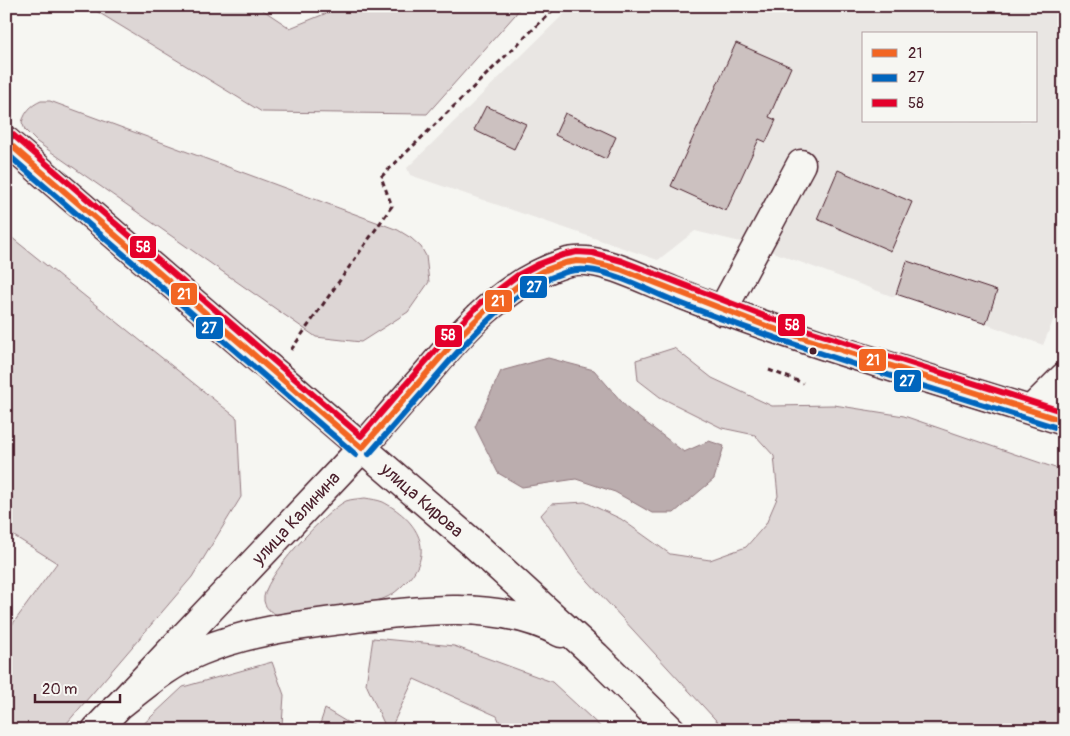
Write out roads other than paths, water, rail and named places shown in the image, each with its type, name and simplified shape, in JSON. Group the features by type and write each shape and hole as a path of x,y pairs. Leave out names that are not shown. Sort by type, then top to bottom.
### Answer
{"main road":[{"name":"улица Кирова","path":"6,141 476,546 596,656 672,730"},
{"path":"801,164 722,310 784,333 1064,421"},
{"name":"улица Калинина","path":"96,730 362,448 462,331 506,294 540,273 568,262 600,262 722,310"},
{"path":"1031,410 1064,377"},
{"path":"116,708 146,684 173,666 200,651 238,638 284,627 396,613 441,610 472,611 531,620 555,629 576,641 596,656"}]}
